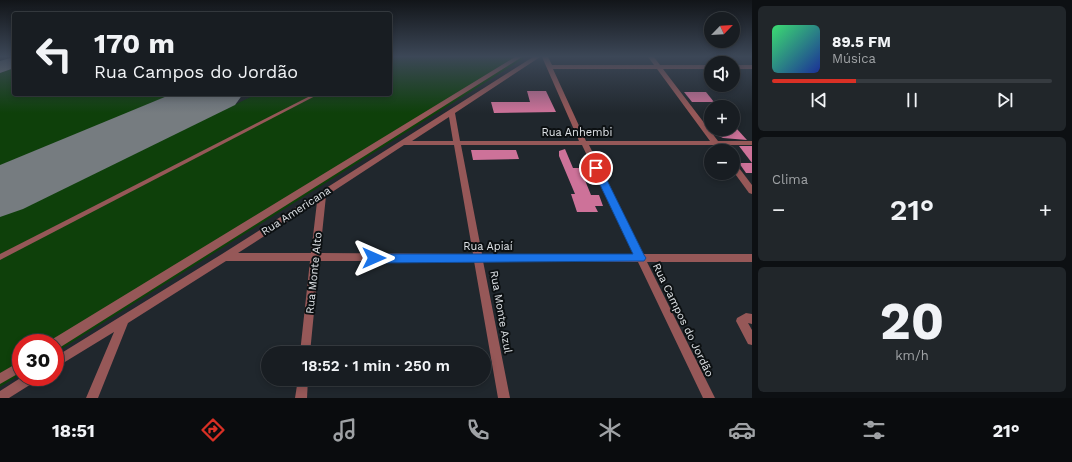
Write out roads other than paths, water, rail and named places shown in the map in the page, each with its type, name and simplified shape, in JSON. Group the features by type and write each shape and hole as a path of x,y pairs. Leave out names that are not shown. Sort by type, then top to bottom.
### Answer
{"street":[{"path":"64,338 489,76"},
{"name":"Rua Americana","path":"64,357 225,257 508,76"},
{"name":"Rua Campos do Jordão","path":"553,76 709,398"},
{"path":"664,76 716,143"},
{"name":"Rua Monte Azul","path":"451,112 504,398"},
{"name":"Rua Anhembi","path":"402,143 752,143"},
{"path":"740,176 752,192"},
{"name":"Rua Monte Alto","path":"306,346 322,194"},
{"name":"Rua Apiaí","path":"225,257 315,259 752,258"},
{"path":"752,319 746,318 741,321 752,340"},
{"path":"92,398 124,320"},
{"path":"0,378 12,371"},
{"path":"0,397 18,386"},
{"path":"301,398 302,386"}],"lane":[{"path":"0,257 313,96"}]}
